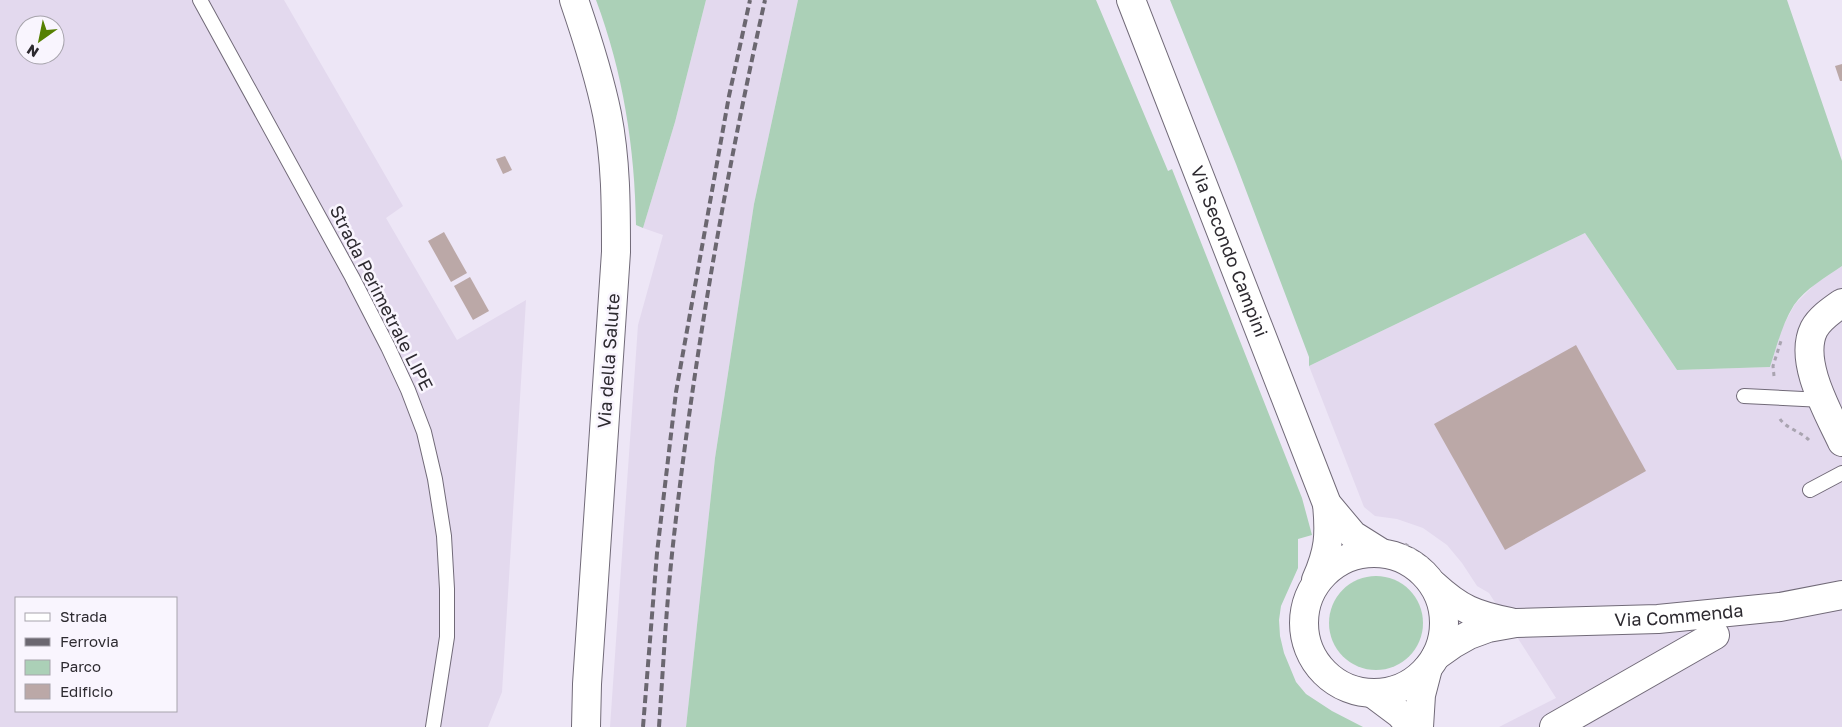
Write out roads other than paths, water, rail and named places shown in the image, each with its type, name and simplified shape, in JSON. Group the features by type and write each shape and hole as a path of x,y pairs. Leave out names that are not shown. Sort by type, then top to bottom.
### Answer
{"street":[{"name":"Via della Salute","path":"574,0 603,93 612,151 616,197 616,252 587,674 586,727"},
{"name":"Via Secondo Campini","path":"1131,0 1328,504 1353,535 1391,548"},
{"path":"1842,303 1829,311 1814,329 1809,352 1812,372 1842,442"},
{"name":"Via Secondo Campini","path":"1306,591 1324,563 1328,544 1328,504"},
{"path":"1411,727 1400,714 1362,697 1354,690 1336,682 1320,668 1309,650 1304,629 1306,591 1324,572 1340,560 1391,548 1419,569 1432,573 1442,602 1445,620 1443,639 1432,662 1421,695 1419,727"},
{"name":"Via Commenda","path":"1432,573 1450,599 1471,612 1516,623"},
{"name":"Via Commenda","path":"1432,662 1453,644 1469,635 1488,628 1516,623 1658,619 1780,607 1842,595"},
{"name":"Via Commenda","path":"1554,727 1715,635"},
{"path":"1362,697 1389,692 1406,684 1432,662"}],"lane":[{"name":"Strada Perimetrale LIPE","path":"200,0 352,277 408,390 424,432 435,479 444,536 447,588 447,637 433,727"},
{"path":"1744,396 1823,400"},
{"path":"1810,490 1842,473"}],"railway":[{"path":"643,727 657,553 676,392 729,96 750,0"},
{"path":"659,727 670,575 699,345 736,138 765,0"}]}
